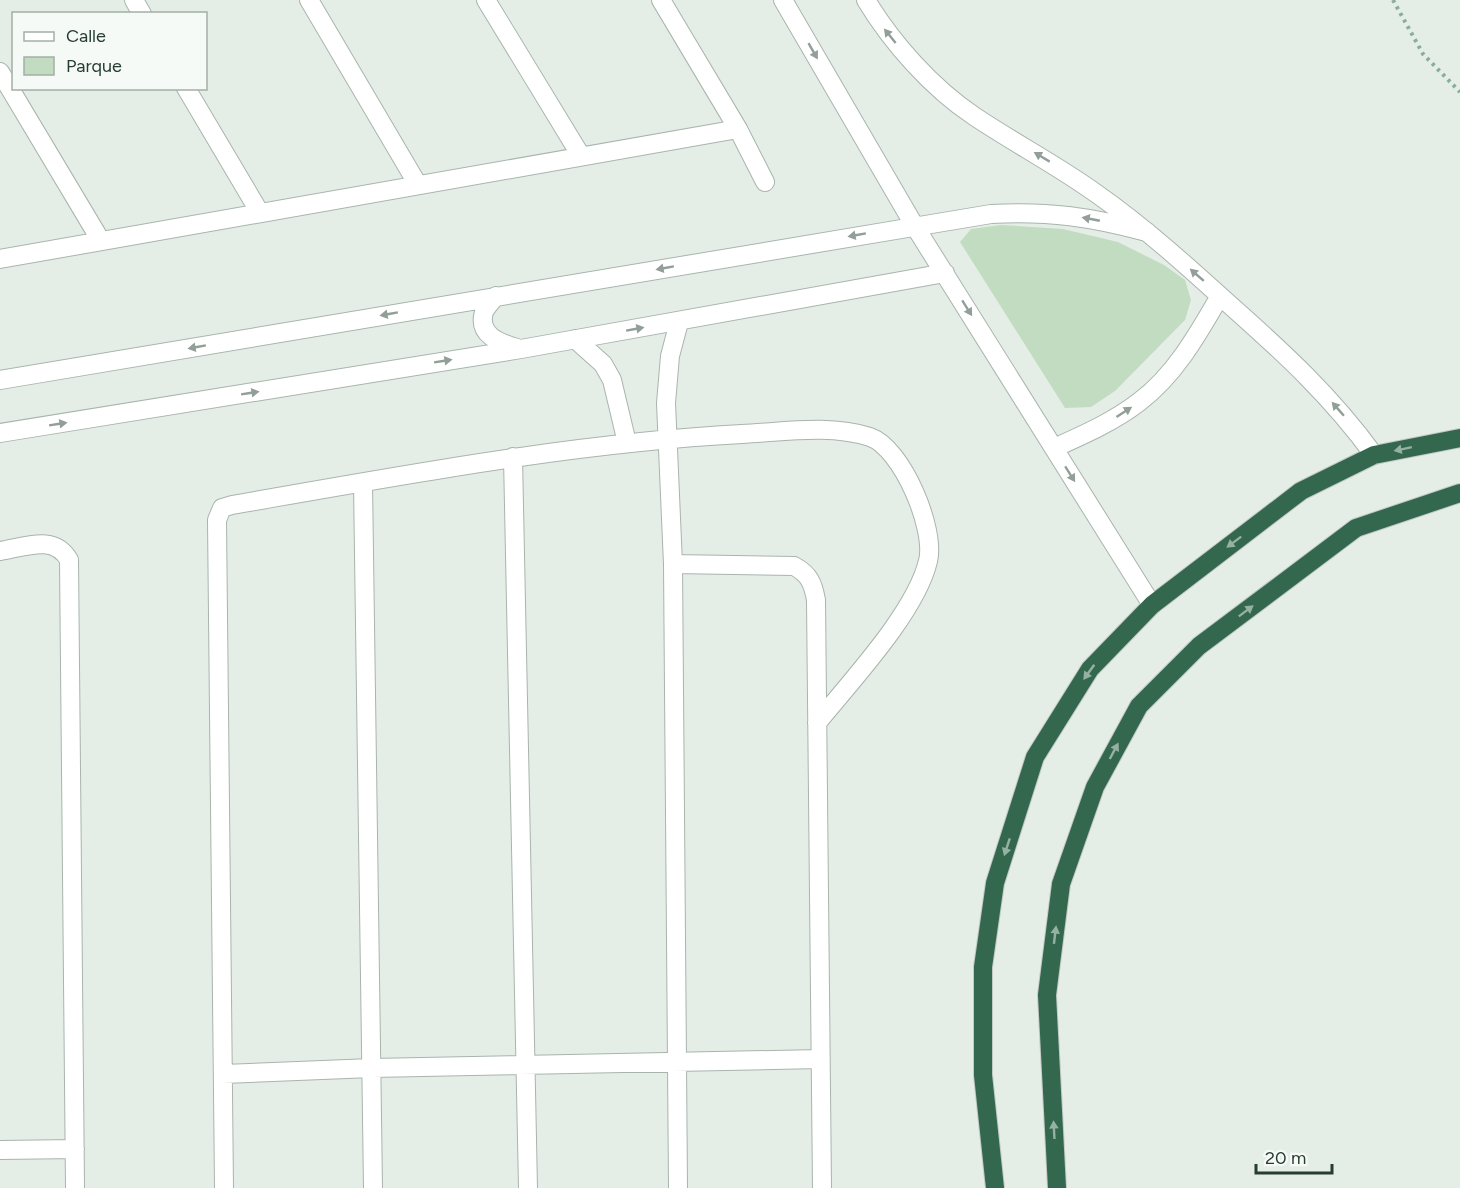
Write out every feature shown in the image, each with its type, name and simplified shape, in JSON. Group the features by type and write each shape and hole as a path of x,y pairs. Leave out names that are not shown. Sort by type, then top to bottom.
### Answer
{"highway":[{"path":"995,1188 983,1075 983,968 995,883 1035,757 1090,669 1152,605 1301,491 1374,455 1460,438"},
{"path":"1057,1188 1047,995 1061,884 1095,787 1139,706 1199,646 1356,528 1460,493"}],"street":[{"path":"309,0 418,185"},
{"path":"486,0 581,156"},
{"path":"661,0 738,129 765,182"},
{"path":"783,0 914,225 1152,605"},
{"path":"866,0 881,25 899,47 951,98 973,115 1062,169 1148,232 1319,388 1352,425 1374,455"},
{"path":"0,72 101,241"},
{"path":"187,90 260,213"},
{"path":"0,259 738,129"},
{"path":"0,380 914,225 991,214 1032,212 1075,216 1148,232"},
{"path":"0,433 521,349 945,273"},
{"path":"496,296 484,311 483,324 488,334 500,343 521,349"},
{"path":"1054,448 1102,426 1140,402 1156,387 1188,348 1220,296"},
{"path":"678,1188 673,564 666,403 670,356 679,322"},
{"path":"575,339 603,364 612,380 627,443"},
{"path":"224,1188 217,520 222,508 513,457 667,438 819,430 849,431 873,438 892,454 921,504 928,528 929,558 920,587 891,631 817,723"},
{"path":"513,457 528,1188"},
{"path":"363,483 373,1188"},
{"path":"0,551 50,543 64,551 69,560 75,1188"},
{"path":"673,564 794,566 805,572 813,585 816,600 822,1188"},
{"path":"223,1074 372,1068 820,1059"},
{"path":"0,1150 75,1149"}],"path":[{"path":"1393,0 1423,54 1460,92"}],"green space":[{"path":"1001,225 1063,229 1118,242 1164,265 1185,280 1191,300 1185,320 1115,391 1091,407 1065,408 960,242 971,229"}]}
